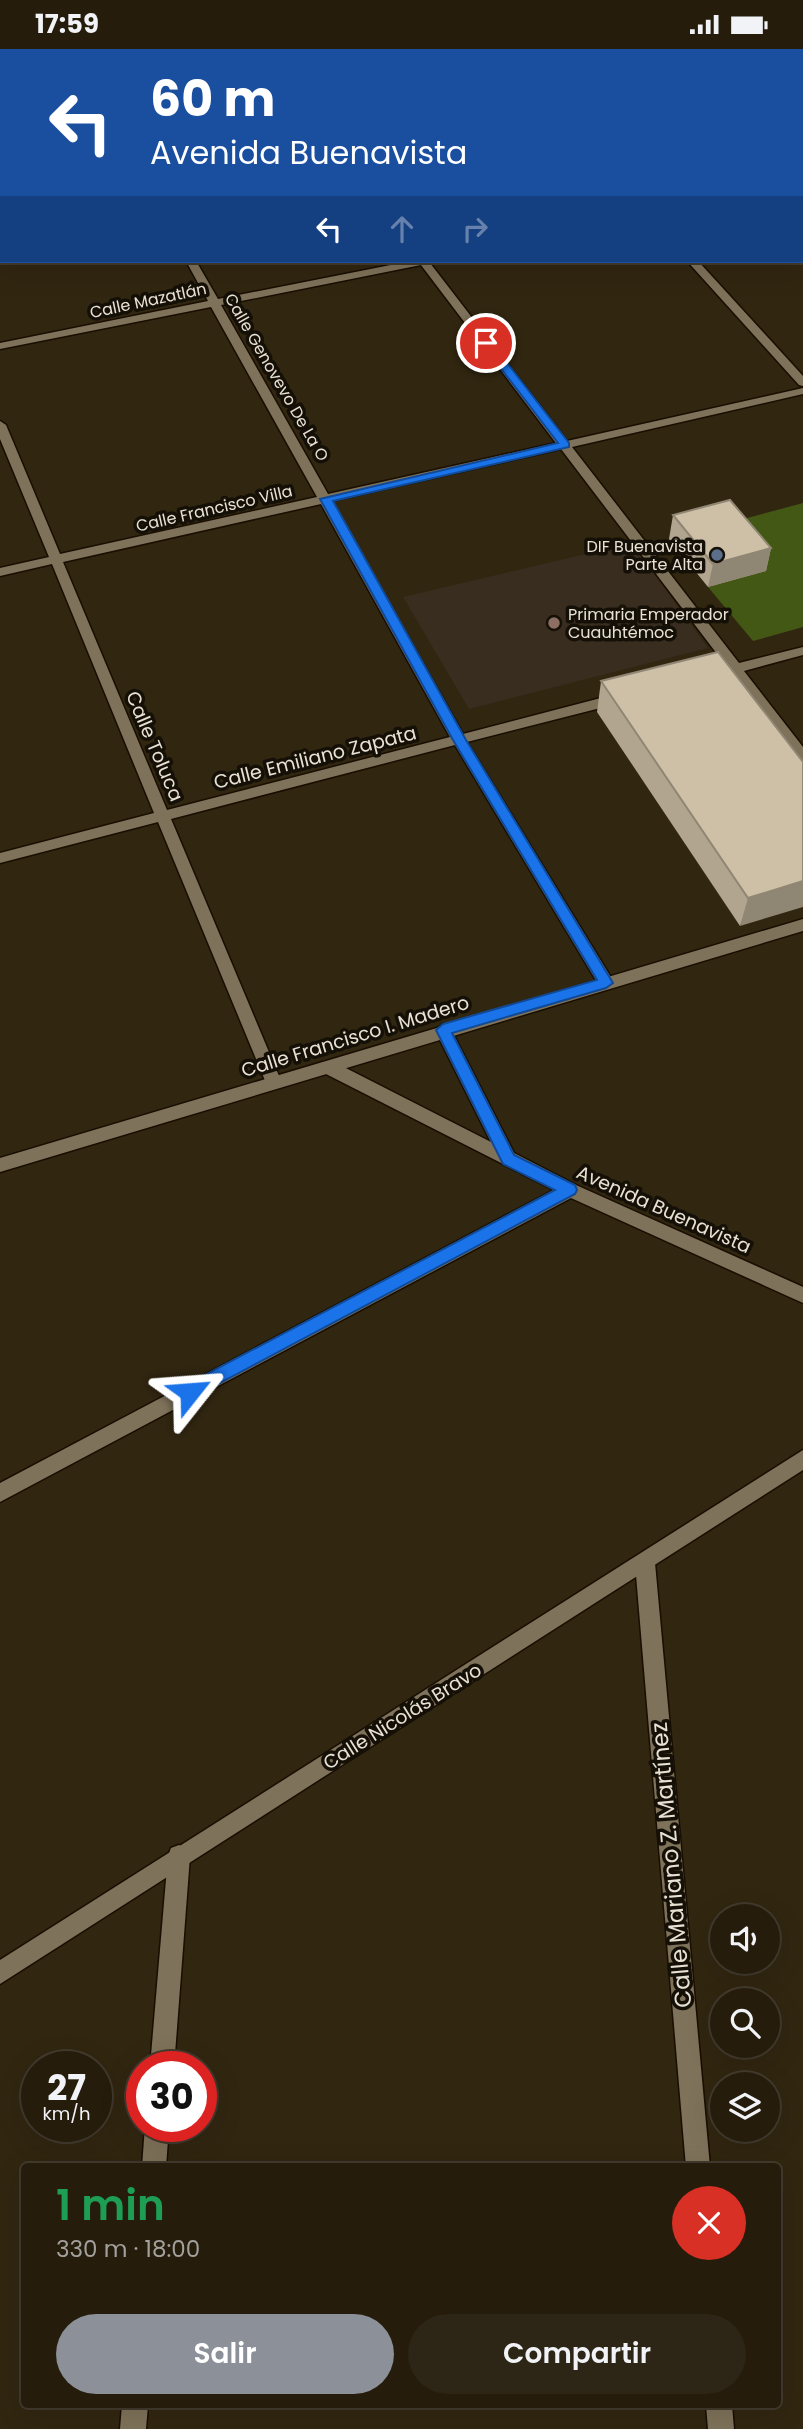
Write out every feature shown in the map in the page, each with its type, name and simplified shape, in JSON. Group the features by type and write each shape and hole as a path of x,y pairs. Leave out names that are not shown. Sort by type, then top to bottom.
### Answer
{"street":[{"name":"Calle Genovevo De La O","path":"192,263 460,740 606,983"},
{"name":"Calle Mazatlán","path":"0,346 414,263"},
{"path":"426,263 803,757"},
{"path":"694,263 803,383"},
{"name":"Calle Francisco Villa","path":"0,572 803,391"},
{"name":"Calle Toluca","path":"0,425 274,1083"},
{"path":"695,679 803,651"},
{"name":"Calle Emiliano Zapata","path":"0,858 629,696"},
{"name":"Calle Francisco I. Madero","path":"0,1165 443,1030 803,925"},
{"path":"443,1030 508,1159"},
{"name":"Avenida Buenavista","path":"328,1067 570,1190 803,1295"},
{"path":"0,1493 570,1190"},
{"name":"Calle Nicolás Bravo","path":"0,1973 180,1856 645,1563 803,1459"},
{"name":"Calle Mariano Z. Martínez","path":"645,1563 698,2163"},
{"path":"163,2051 180,1856"},
{"path":"154,2163 156,2142"},
{"path":"133,2429 135,2408"},
{"path":"719,2408 721,2429"}],"shaded area":[{"name":"Primaria Emperador Cuauhtémoc","path":"632,543 708,648 469,709 403,597"}],"green space":[{"path":"803,503 803,627 753,641 708,587 765,571 725,524"}],"building":[{"path":"730,500 771,548 713,564 673,515"},
{"path":"718,652 803,762 803,881 748,898 601,681"}],"place":[{"name":"DIF Buenavista Parte Alta","path":"717,555"},
{"name":"Primaria Emperador Cuauhtémoc","path":"554,623"}],"route":[{"path":"190,1392 570,1190 508,1159 443,1030 606,983 460,740 326,499 565,445 486,343"}]}
